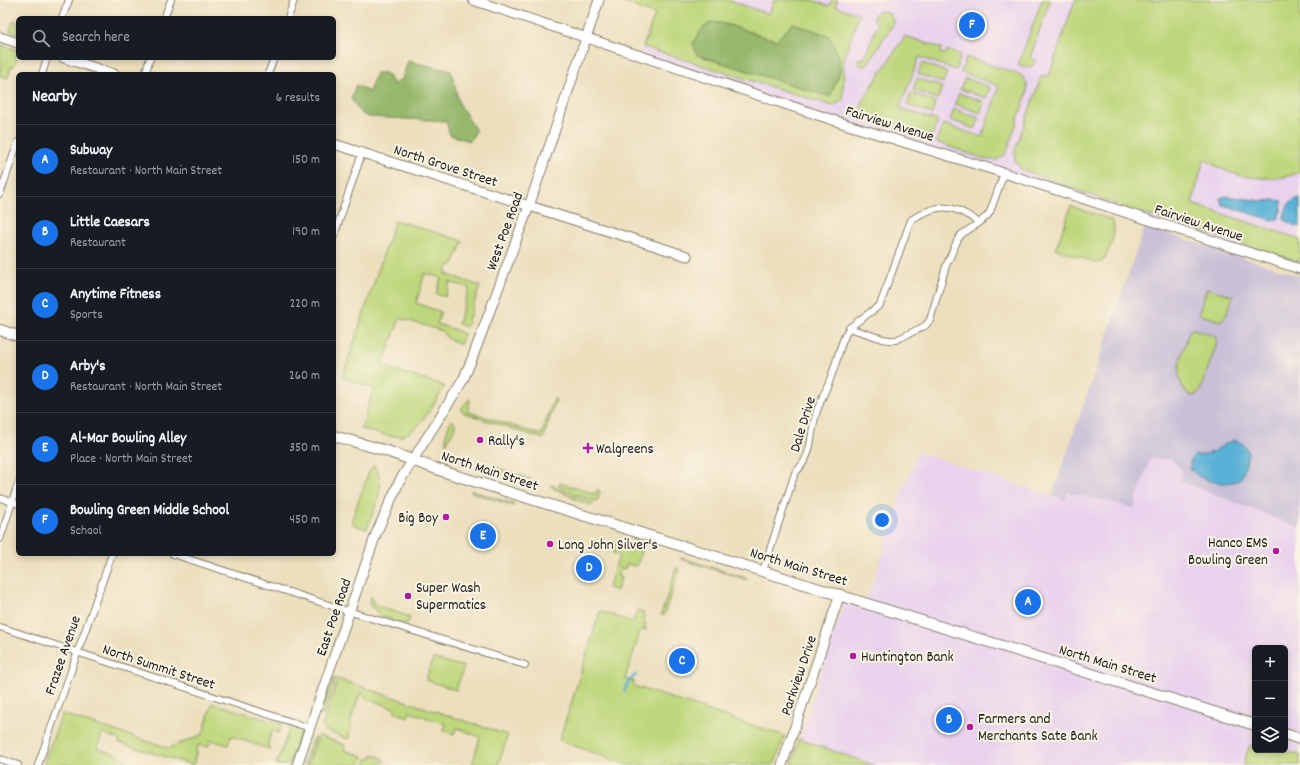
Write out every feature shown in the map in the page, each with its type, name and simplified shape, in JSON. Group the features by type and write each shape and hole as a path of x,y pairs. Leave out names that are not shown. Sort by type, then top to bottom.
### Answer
{"main road":[{"path":"0,330 16,335"},
{"name":"North Main Street","path":"336,437 388,451 448,473 1252,723"},
{"path":"1288,735 1300,739"}],"street":[{"path":"63,16 69,0"},
{"path":"165,16 170,0"},
{"path":"289,16 294,0"},
{"name":"Fairview Avenue","path":"473,0 848,124 1300,269"},
{"name":"West Poe Road","path":"413,460 463,380 473,356 529,206 599,0"},
{"path":"0,38 16,42"},
{"path":"43,72 46,60"},
{"path":"70,60 108,72"},
{"path":"146,72 149,60"},
{"path":"269,72 273,60"},
{"name":"North Grove Street","path":"336,145 687,256"},
{"path":"0,194 16,148"},
{"path":"336,230 362,153"},
{"path":"849,328 889,340 896,340 925,326 930,320 946,266 958,239 962,234 979,223 990,212 1004,173"},
{"path":"849,328 880,306 911,220 931,210 943,207 961,211 979,223"},
{"name":"Dale Drive","path":"763,570 795,473 802,466 811,447 816,414 833,372 845,334 849,328"},
{"name":"East Poe Road","path":"297,765 376,534 399,482 413,460"},
{"path":"0,498 15,503 0,539"},
{"name":"Frazee Avenue","path":"38,765 111,556"},
{"path":"179,556 525,665"},
{"name":"Parkview Drive","path":"782,765 840,594"},
{"name":"North Summit Street","path":"0,627 310,728"},
{"path":"0,759 18,765"}],"shaded area":[{"path":"616,0 1300,0 1300,269 640,55 655,14"},
{"path":"1145,226 1300,276 1300,528 1180,481 1182,470 1171,459 1150,459 1134,508 1068,492 1065,500 1052,496"},
{"path":"918,452 1065,500 1068,492 1134,508 1150,459 1171,459 1182,470 1180,481 1300,528 1300,755 1288,751 1288,645 1252,645 1252,745 1249,747 1244,765 874,765 799,739 844,602 862,608 873,584 901,494"}],"green space":[{"path":"616,0 728,0 769,14 774,0 813,0 829,6 832,0 838,0 835,6 859,14 844,59 843,100 833,106 643,47 655,14","holes":["793,23 830,97 763,38 777,40"]},
{"path":"1042,0 1050,0 1030,58 1036,61 1032,66 1027,67 1018,65"},
{"path":"1075,0 1300,0 1300,172 1285,177 1276,178 1248,177 1228,172 1204,159 1192,204 1300,239 1300,262 1125,208 1021,169 1015,161 1015,150 1042,75 1049,76"},
{"path":"876,12 887,12 890,15 893,24 867,65 862,66 858,62 858,59 861,58 863,61 878,24 873,19"},
{"path":"13,21 16,22 16,32 10,31"},
{"path":"711,22 736,27 760,36 777,40 793,23 829,36 839,56 840,72 830,97 697,55 693,43 703,28"},
{"path":"905,36 942,48 941,53 946,54 947,50 961,55 956,70 919,57 900,108 938,121 932,136 862,115 862,101"},
{"path":"0,45 16,49 15,66 11,67 8,78 0,76"},
{"path":"966,57 1021,75 1027,83 1027,93 1006,154 997,160 987,160 936,142 943,124 982,137 999,86 961,72"},
{"path":"408,61 451,71 459,103 476,131 470,141 450,135 446,121 369,117 362,114 351,99 356,85 369,92 376,73 386,73 394,84 402,79"},
{"path":"922,63 947,72 943,83 918,74"},
{"path":"917,78 942,87 938,99 913,90"},
{"path":"965,78 990,87 986,98 960,89"},
{"path":"911,93 936,102 932,114 907,105"},
{"path":"959,93 984,102 980,113 955,104"},
{"path":"954,109 979,118 975,129 950,120"},
{"path":"1071,206 1112,220 1114,230 1112,242 1102,262 1097,263 1056,249"},
{"path":"395,220 463,241 453,265 448,266 446,274 480,286 466,327 458,324 469,288 450,282 445,297 436,294 441,278 425,273 416,303 441,312 437,324 464,334 460,345 447,338 442,331 400,318 382,366 445,386 421,422 414,429 401,436 392,436 361,429 374,388 342,378"},
{"path":"1207,288 1233,296 1226,316 1220,321 1199,313"},
{"path":"1193,329 1215,336 1217,343 1200,391 1194,396 1189,395 1184,389 1179,375 1182,352 1190,330"},
{"path":"469,399 470,402 467,411 541,435 554,399 556,399 543,439 464,413 461,409"},
{"path":"451,420 455,423 455,426 446,443 446,434"},
{"path":"374,465 378,472 380,488 376,505 367,529 354,525 351,522 368,474"},
{"path":"495,467 531,479 527,480 491,469"},
{"path":"560,483 595,494 598,489 600,493 597,501 572,493 559,485"},
{"path":"550,485 558,487 571,495 595,503 591,505 580,502"},
{"path":"471,490 513,504 514,506 471,492"},
{"path":"616,542 641,551 637,566 626,564 625,569 620,568 618,577 621,578 617,591 608,588 619,556 613,553"},
{"path":"682,558 746,578 748,580 680,559"},
{"path":"676,568 679,569 664,616 661,615"},
{"path":"371,596 374,603 378,606 410,617 408,623 402,624 377,614 377,611 371,607 369,602"},
{"path":"638,610 643,612 646,631 641,629 625,679 634,681 634,686 785,736 774,765 626,765 559,740 600,611 632,622"},
{"path":"433,658 464,667 456,690 426,680"},
{"path":"336,678 323,715 320,715 330,685 332,686 332,680"},
{"path":"338,679 508,735 498,765 472,765 480,737 457,728 454,734 444,731 446,724 410,712 408,717 396,713 394,708 365,698 361,690 351,720 351,730 348,739 326,731 322,727"},
{"path":"212,703 282,724 279,733 272,730 268,743 271,750 231,736 228,745 211,740 208,747 198,745 193,765 119,743 119,739 102,734 97,748 115,754 126,760 124,765 45,765 44,762 62,714 169,748 203,734"},
{"path":"292,726 301,732 288,765 276,765 290,727"},
{"path":"301,733 302,738 292,765 290,765"},
{"path":"316,736 306,765 303,765 312,740"},
{"path":"318,736 345,745 344,750 363,756 360,765 308,765"},
{"path":"799,739 874,765 791,765"},
{"path":"1252,745 1252,753 1288,753 1288,751 1300,755 1300,765 1243,765 1249,747"},
{"path":"373,754 385,761 378,765 365,765 368,758 372,759"}],"water":[{"path":"1226,196 1263,201 1282,201 1281,211 1278,219 1272,220 1223,205 1220,198"},
{"path":"1300,198 1300,227 1294,226 1284,219 1285,212 1290,203"},
{"path":"1234,440 1243,444 1248,451 1246,464 1241,479 1229,483 1215,482 1202,478 1191,470 1190,462 1195,455 1207,454"}],"waterway":[{"path":"624,692 629,680 636,675"}],"place":[{"name":"Bowling Green Middle School","path":"972,25"},
{"name":"Rally's","path":"480,440"},
{"name":"Walgreens","path":"588,448"},
{"name":"Big Boy","path":"446,517"},
{"name":"Al-Mar Bowling Alley","path":"483,536"},
{"name":"Long John Silver's","path":"550,544"},
{"name":"Hanco EMS Bowling Green","path":"1276,551"},
{"name":"Arby's","path":"589,568"},
{"name":"Super Wash Supermatics","path":"408,596"},
{"name":"Subway","path":"1028,602"},
{"name":"Huntington Bank","path":"853,656"},
{"name":"Anytime Fitness","path":"682,661"},
{"name":"Little Caesars","path":"949,720"},
{"name":"Farmers and Merchants Sate Bank","path":"970,727"}]}
